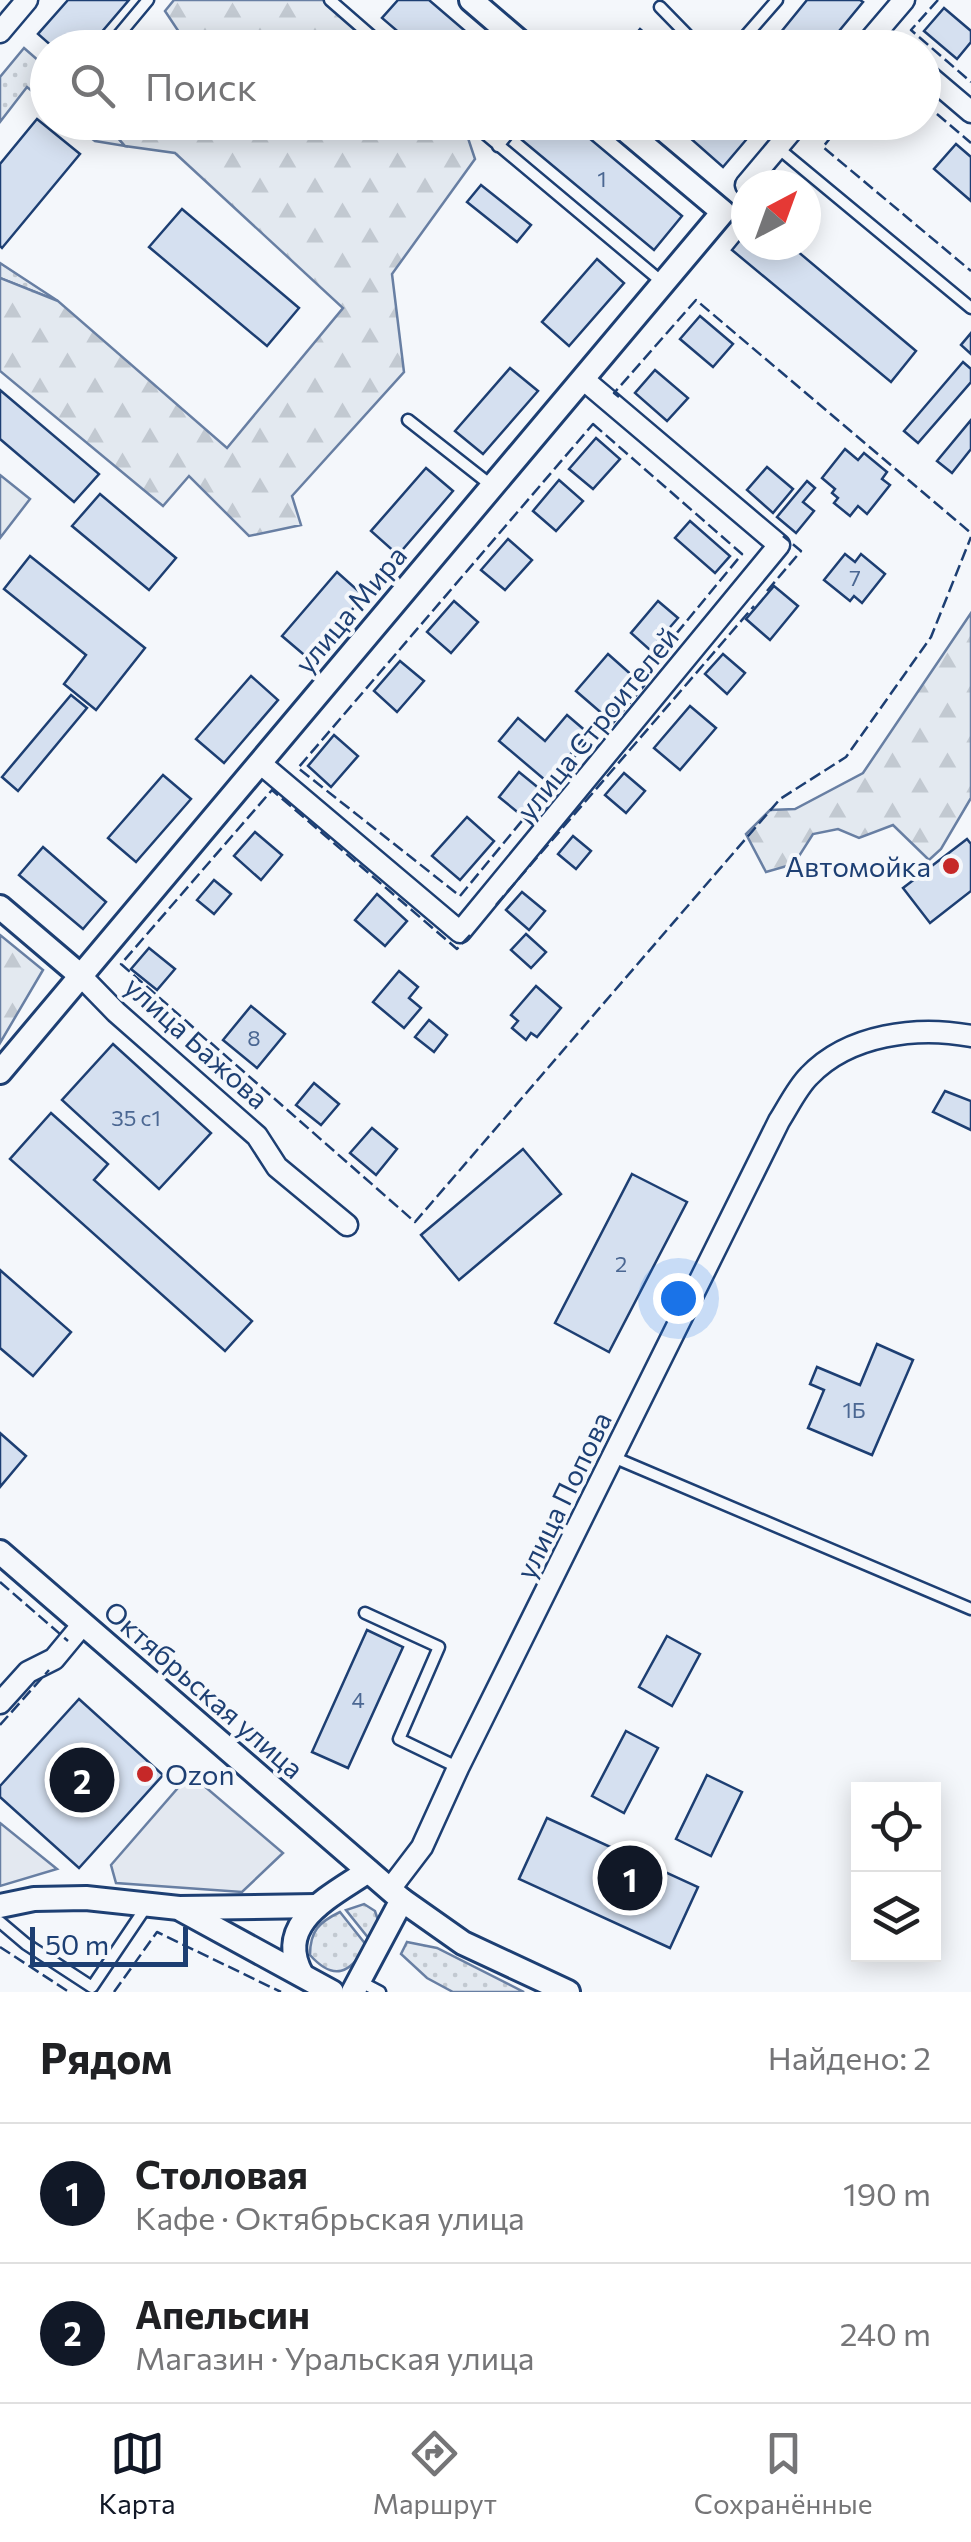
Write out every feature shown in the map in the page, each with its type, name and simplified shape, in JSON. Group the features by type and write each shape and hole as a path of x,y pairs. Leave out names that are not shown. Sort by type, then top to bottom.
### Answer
{"street":[{"path":"0,32 27,0"},
{"path":"471,0 506,30"},
{"path":"878,30 904,0"},
{"path":"941,86 971,112"},
{"path":"637,140 723,212"},
{"name":"улица Мира","path":"759,170 783,140"},
{"name":"улица Мира","path":"0,1072 731,203"},
{"name":"улица Строителей","path":"260,763 460,932 779,544 583,379"},
{"name":"улица Бажова","path":"0,908 257,1136 277,1167 348,1225"},
{"name":"улица Попова","path":"396,1894 778,1121 808,1076 844,1048 900,1034 971,1036"},
{"name":"Октябрьская улица","path":"0,1552 396,1894"},
{"path":"0,1703 28,1672 54,1658 83,1624"},
{"path":"302,1975 293,1950 295,1934 303,1920 368,1871"},
{"path":"364,1988 396,1894 463,1943 568,1992"},
{"path":"0,1906 34,1899 86,1898 179,1908 317,1906"},
{"path":"179,1908 332,1992"}],"lane":[{"path":"123,30 148,0"},
{"path":"330,0 364,30"},
{"path":"751,30 777,0"},
{"path":"660,6 683,30"},
{"path":"491,140 663,283"},
{"path":"498,146 502,140"},
{"path":"778,148 971,308"},
{"path":"408,420 492,486"},
{"path":"612,1457 971,1609"},
{"path":"365,1613 439,1647 400,1740 458,1768"},
{"path":"0,1922 91,1989 148,1904"}],"green space":[{"path":"174,0 323,0 358,30 178,30 165,11"},
{"path":"24,48 30,53 30,89 27,87 0,122 0,77"},
{"path":"120,140 125,146 95,141"},
{"path":"120,140 469,140 475,159 392,274 404,372 292,496 301,525 249,536 189,476 163,506 0,371 0,278 58,301 227,448 343,308 175,153 125,146"},
{"path":"0,263 58,301 0,278"},
{"path":"0,475 30,499 0,538"},
{"path":"971,613 971,798 941,849 929,860 893,825 859,838 838,829 813,834 794,864 766,872 746,834 770,810 795,809 863,773"},
{"path":"0,935 43,970 0,1043"},
{"path":"364,1904 375,1911 378,1920 370,1940 346,1910"},
{"path":"340,1912 367,1946 348,1968 334,1971 310,1955 310,1947 317,1928"},
{"path":"407,1942 437,1948 524,1992 453,1992 427,1978 401,1954"}],"shaded area":[{"path":"190,1774 283,1853 242,1892 116,1883 111,1865"},
{"path":"0,1823 57,1869 0,1886"}],"building":[{"path":"68,0 129,0 103,30 42,30"},
{"path":"398,0 429,0 464,30 396,30 382,18"},
{"path":"807,0 863,2 840,30 783,30"},
{"path":"944,8 971,31 971,42 957,59 941,45 941,30 925,30"},
{"path":"30,128 30,140 63,140 80,154 2,248 0,246 0,164"},
{"path":"522,140 591,140 682,216 654,250"},
{"path":"692,140 746,140 723,167"},
{"path":"956,144 971,157 971,201 934,169"},
{"path":"481,185 531,225 517,242 467,202"},
{"path":"182,209 299,308 267,346 149,247"},
{"path":"597,259 624,283 569,346 542,322"},
{"path":"744,260 808,260 916,351 891,382"},
{"path":"700,316 733,344 713,367 680,339"},
{"path":"971,333 971,354 961,345"},
{"path":"963,362 971,369 971,382 918,443 904,431"},
{"path":"510,368 538,391 483,454 455,431"},
{"path":"655,370 688,398 667,421 635,393"},
{"path":"0,390 99,474 74,502 0,439"},
{"path":"971,420 971,449 952,473 937,461"},
{"path":"596,438 620,459 593,489 569,469"},
{"path":"845,449 858,460 864,453 887,472 882,479 890,485 867,514 858,506 850,516 834,503 838,498 832,493 835,489 822,478"},
{"path":"767,467 793,489 773,513 747,490"},
{"path":"426,468 453,491 398,555 371,531"},
{"path":"559,480 583,501 556,531 533,511"},
{"path":"807,481 815,488 803,502 814,511 796,533 777,517"},
{"path":"100,494 176,558 149,590 72,526"},
{"path":"690,521 730,556 715,573 675,538"},
{"path":"508,539 532,560 505,590 481,570"},
{"path":"845,554 855,562 861,554 885,574 862,603 854,596 850,601 824,580"},
{"path":"30,556 145,648 96,710 64,684 86,655 4,589"},
{"path":"337,572 364,596 309,659 282,636"},
{"path":"774,586 798,606 770,640 746,619"},
{"path":"454,601 478,622 451,653 427,632"},
{"path":"658,601 678,618 650,650 631,633"},
{"path":"608,654 644,686 613,723 576,691"},
{"path":"723,654 745,673 727,694 705,674"},
{"path":"400,661 424,681 397,712 374,691"},
{"path":"251,676 278,700 224,763 196,739"},
{"path":"71,695 87,708 18,791 2,777"},
{"path":"690,706 716,728 680,770 654,748"},
{"path":"567,715 588,733 568,757 579,766 558,791 499,741 518,718 545,741"},
{"path":"334,735 358,756 331,787 308,766"},
{"path":"519,772 557,803 537,828 499,797"},
{"path":"624,773 645,791 626,813 605,795"},
{"path":"163,775 191,799 136,862 108,838"},
{"path":"467,817 494,841 460,880 432,856"},
{"path":"255,832 282,855 261,880 234,856"},
{"path":"573,836 591,851 576,869 558,854"},
{"name":"Автомойка","path":"967,839 971,844 971,891 930,923 903,888"},
{"path":"43,847 106,902 83,929 19,875"},
{"path":"214,880 231,894 214,914 197,900"},
{"path":"522,892 545,911 529,930 506,910"},
{"path":"377,894 407,921 385,946 355,920"},
{"path":"526,934 546,952 531,968 511,950"},
{"path":"149,948 175,969 157,990 131,969"},
{"path":"399,971 418,987 409,998 421,1008 404,1028 373,1002"},
{"path":"536,986 561,1008 537,1037 531,1033 526,1040 512,1028 518,1021 511,1015"},
{"path":"251,1006 285,1034 257,1068 223,1040"},
{"path":"429,1020 447,1035 434,1052 415,1037"},
{"path":"113,1044 211,1133 159,1189 62,1100"},
{"path":"314,1083 339,1104 321,1125 296,1105"},
{"path":"945,1091 971,1101 971,1130 933,1112"},
{"path":"51,1113 108,1164 94,1180 252,1321 225,1351 10,1159"},
{"path":"372,1128 397,1149 376,1175 350,1153"},
{"path":"523,1149 561,1194 459,1280 421,1235"},
{"path":"632,1174 687,1202 609,1352 555,1323"},
{"path":"0,1270 71,1332 33,1376 0,1348"},
{"path":"877,1344 913,1360 872,1455 808,1428 824,1390 810,1384 817,1367 860,1385"},
{"path":"0,1433 26,1456 0,1487"},
{"path":"367,1630 403,1647 348,1768 312,1752"},
{"path":"667,1636 700,1654 672,1706 639,1687"},
{"path":"79,1699 163,1775 79,1868 0,1797 0,1786"},
{"path":"626,1731 658,1748 624,1813 592,1796"},
{"path":"707,1775 742,1792 711,1856 676,1839"},
{"path":"547,1818 698,1887 670,1948 519,1879"}],"fence":[{"path":"911,30 938,0"},
{"path":"941,56 971,82"},
{"path":"941,117 971,143"},
{"path":"829,140 823,147 971,271"},
{"path":"619,397 614,393 696,300 971,533"},
{"path":"593,424 742,554 460,896 298,768 593,424"},
{"path":"767,591 801,551 783,536"},
{"path":"470,935 457,949 272,790 121,964 415,1222 780,799 846,757 931,637 971,537"},
{"path":"496,905 754,606"},
{"path":"0,1582 68,1641"},
{"path":"0,1725 49,1670"},
{"path":"114,1992 157,1932 281,1992"},
{"path":"0,1947 69,1992"}],"place":[{"name":"Автомойка","path":"951,866"},
{"name":"Ozon","path":"145,1774"},
{"name":"Апельсин","path":"82,1780"},
{"name":"Столовая","path":"630,1878"}]}
